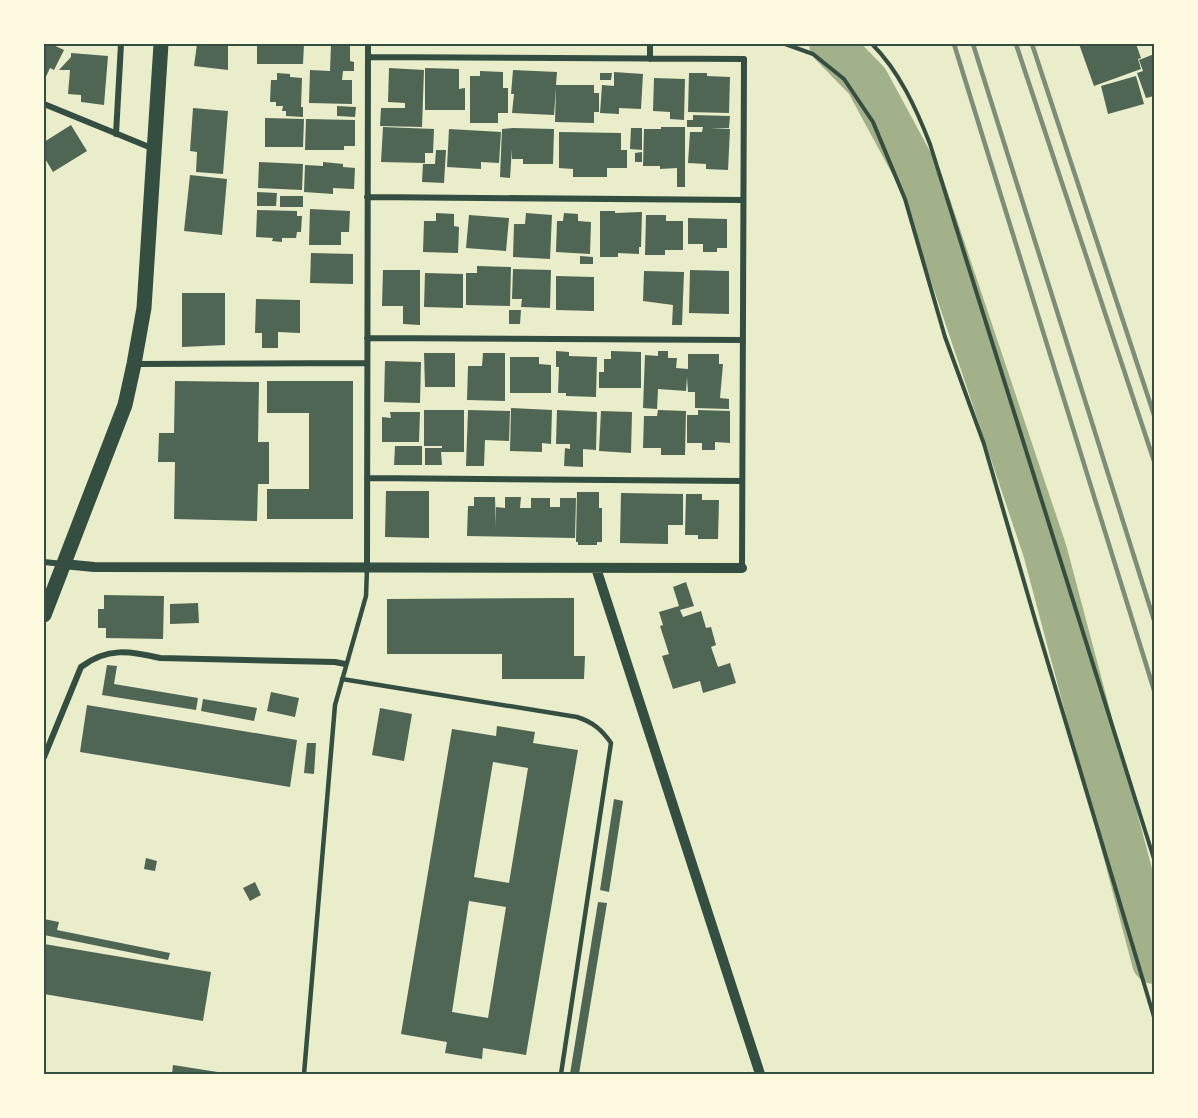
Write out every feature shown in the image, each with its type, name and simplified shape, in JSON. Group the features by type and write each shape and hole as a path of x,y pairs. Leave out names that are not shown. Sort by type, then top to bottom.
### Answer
{"main road":[{"path":"44,615 125,405 134,364 144,308 161,44"}],"street":[{"path":"116,134 121,44"},
{"path":"367,566 368,44"},
{"path":"650,44 650,59"},
{"path":"44,562 94,567 742,568 744,58 368,57"},
{"path":"44,104 154,149"},
{"path":"368,197 743,200"},
{"path":"367,338 743,340"},
{"path":"134,364 367,363"},
{"path":"367,478 742,481"},
{"path":"596,567 760,1074"},
{"path":"44,757 81,666 94,657 135,652 160,658 345,664"}],"lane":[{"path":"304,1074 335,705 366,596 367,566"},
{"path":"342,679 577,717 587,720 602,730 611,743 561,1074"}],"path":[{"path":"785,44 813,54 844,79 873,122 905,199 945,337 984,444 1155,1017"},
{"path":"872,44 897,76 917,108 930,144 1155,859"}],"building":[{"path":"44,44 51,44 64,50 54,70 50,68 44,81"},
{"path":"197,44 228,44 228,70 194,66"},
{"path":"257,44 304,44 303,64 257,64"},
{"path":"331,44 350,45 350,61 354,62 354,71 343,71 342,80 352,80 352,104 309,103 310,70 330,71"},
{"path":"1079,44 1136,44 1141,58 1138,59 1141,69 1094,86"},
{"path":"71,53 108,56 104,105 81,102 81,95 68,94 70,70 59,70 71,57"},
{"path":"1154,54 1154,96 1146,98 1137,73 1143,71 1139,60"},
{"path":"389,68 424,70 422,127 380,126 381,108 405,108 405,103 388,102"},
{"path":"425,68 459,69 459,89 465,88 465,110 425,110"},
{"path":"513,70 557,72 556,85 594,85 594,93 599,93 599,112 594,112 594,123 555,122 556,87 554,115 512,113"},
{"path":"480,71 503,72 503,88 508,88 508,113 498,113 498,123 470,123 470,76 480,76"},
{"path":"614,72 643,74 641,109 619,108 619,114 600,113 602,85 614,86"},
{"path":"277,73 302,78 303,117 286,116 286,111 282,111 283,106 276,106 276,102 270,102 271,80 277,80"},
{"path":"600,73 612,73 611,80 600,80"},
{"path":"689,73 730,77 729,113 688,112"},
{"path":"1136,76 1144,104 1108,114 1101,86"},
{"path":"654,78 685,79 684,120 670,119 670,112 653,111"},
{"path":"337,106 356,107 355,117 337,116"},
{"path":"193,108 228,111 223,174 196,172 197,152 190,151"},
{"path":"693,115 730,116 729,128 710,128 730,129 728,170 706,169 706,164 688,163 690,132 702,132 703,127 687,127 687,120 693,120"},
{"path":"265,118 304,119 303,147 265,147"},
{"path":"306,119 355,120 355,146 344,146 344,150 305,150"},
{"path":"71,125 87,151 53,172 44,157 44,142"},
{"path":"383,127 434,129 433,153 425,153 425,163 381,162"},
{"path":"661,127 685,127 685,187 677,187 677,168 660,169 660,166 643,166 644,129 661,129"},
{"path":"631,128 642,128 642,150 630,149"},
{"path":"449,129 501,132 499,163 481,162 481,169 447,167"},
{"path":"502,129 554,129 553,164 523,164 523,159 512,159 512,148 510,178 500,177"},
{"path":"559,132 621,133 621,150 627,150 627,168 607,168 607,177 573,177 573,169 559,168"},
{"path":"436,150 446,150 444,183 422,182 423,164 435,164"},
{"path":"642,152 642,162 635,162 635,153"},
{"path":"259,162 303,164 302,190 258,188"},
{"path":"323,162 355,168 354,189 333,188 333,194 304,192 305,165 323,166"},
{"path":"190,175 227,179 222,235 184,231"},
{"path":"257,192 277,193 276,206 257,206"},
{"path":"280,196 303,196 303,207 280,207"},
{"path":"310,209 350,211 349,232 341,232 341,245 309,245"},
{"path":"257,210 297,211 297,216 302,216 301,232 297,232 296,238 282,238 282,242 272,241 273,238 256,237"},
{"path":"600,211 642,212 639,254 618,253 618,257 600,257"},
{"path":"436,213 454,214 454,226 459,227 458,253 423,252 424,221 436,221"},
{"path":"526,213 552,215 550,259 513,257 514,224 525,224"},
{"path":"564,213 578,214 578,221 591,222 590,254 556,252 557,221 563,221"},
{"path":"469,215 509,218 506,251 466,248"},
{"path":"646,215 666,215 666,221 683,221 683,250 665,250 665,255 645,255"},
{"path":"688,218 727,219 727,248 717,248 717,252 703,252 703,244 688,244"},
{"path":"311,253 353,254 353,284 310,283"},
{"path":"580,256 593,257 593,264 580,264"},
{"path":"477,266 511,267 510,306 466,305 466,273 477,273"},
{"path":"513,269 551,270 550,308 521,307 522,299 512,299"},
{"path":"383,270 420,270 420,325 403,324 403,306 382,306"},
{"path":"690,270 729,271 729,314 689,313"},
{"path":"644,271 684,272 682,325 672,325 673,305 643,301"},
{"path":"425,273 463,274 463,308 424,307"},
{"path":"556,276 594,277 594,311 556,310"},
{"path":"182,293 225,293 225,345 182,347"},
{"path":"256,299 300,300 300,333 278,332 278,348 262,348 262,333 255,333"},
{"path":"509,310 521,310 520,324 509,324"},
{"path":"556,351 569,352 569,356 597,357 596,397 566,396 566,393 558,393 559,367 556,367"},
{"path":"611,351 641,352 641,388 599,388 599,372 604,372 604,359 611,359"},
{"path":"658,351 668,351 668,358 677,358 676,368 688,369 688,354 719,354 719,364 723,364 720,398 729,399 729,409 695,408 695,392 688,392 687,377 686,391 658,389 657,409 643,408 645,355 658,356"},
{"path":"424,353 455,353 455,387 425,387"},
{"path":"483,353 505,353 505,401 467,400 468,366 482,366"},
{"path":"510,357 539,357 539,364 551,365 551,393 510,393"},
{"path":"385,361 421,362 420,403 384,402"},
{"path":"175,381 259,382 258,442 269,442 269,484 258,484 257,521 174,519 175,462 158,462 159,433 174,433"},
{"path":"267,381 353,381 353,519 267,519 267,489 309,489 309,413 267,413"},
{"path":"511,408 552,410 551,444 542,443 542,452 510,451"},
{"path":"424,410 464,410 464,452 441,452 442,465 425,465 425,448 442,448 442,446 424,446"},
{"path":"468,410 510,411 509,441 485,440 484,466 466,466"},
{"path":"557,410 597,412 596,450 583,449 583,467 564,466 565,448 570,449 570,444 556,444"},
{"path":"658,410 686,411 685,455 661,455 661,448 643,448 644,416 657,416"},
{"path":"698,410 730,411 730,443 715,442 715,450 702,450 702,443 687,443 687,415 698,415"},
{"path":"601,411 632,412 631,453 599,451"},
{"path":"390,412 420,412 419,442 382,442 382,417 391,418"},
{"path":"395,446 422,446 422,465 394,465"},
{"path":"386,491 429,491 429,538 385,537"},
{"path":"577,492 599,492 599,508 602,508 602,542 597,542 597,545 578,545 576,542"},
{"path":"621,493 683,494 683,525 668,525 668,544 620,543"},
{"path":"686,494 702,494 702,500 719,500 718,539 698,539 698,535 685,535"},
{"path":"474,497 495,497 496,527 496,507 505,508 505,497 521,497 520,508 531,508 531,498 550,498 550,507 560,507 560,498 576,498 575,538 467,536 468,506 474,506"},
{"path":"686,582 694,606 680,610 683,617 701,611 706,628 711,627 716,645 711,647 718,667 730,663 736,683 703,693 700,681 673,689 662,656 669,654 660,626 663,625 659,612 679,606 673,587"},
{"path":"104,595 164,596 163,639 106,638 106,628 98,628 98,609 104,609"},
{"path":"574,598 574,656 585,656 584,679 502,679 502,654 387,654 387,599"},
{"path":"198,603 199,623 170,624 170,604"},
{"path":"107,665 117,666 114,684 198,698 196,710 102,695"},
{"path":"271,692 299,698 295,717 267,711"},
{"path":"203,699 257,708 254,721 201,711"},
{"path":"87,705 297,740 290,787 80,752"},
{"path":"380,708 412,714 404,761 372,755"},
{"path":"497,726 535,732 533,743 578,750 526,1055 483,1048 482,1059 445,1053 447,1042 401,1034 452,729 496,736","holes":["493,762 528,768 509,883 474,877","469,901 506,907 488,1018 452,1012"]},
{"path":"307,743 316,743 314,774 304,773"},
{"path":"614,799 623,801 609,892 600,890"},
{"path":"146,858 157,861 155,871 144,869"},
{"path":"255,882 261,895 250,901 243,888"},
{"path":"598,902 607,903 579,1074 570,1074"},
{"path":"44,919 59,922 57,930 170,953 168,960 44,935"},
{"path":"44,944 211,972 203,1021 44,994"},
{"path":"173,1065 224,1073 224,1074 172,1074"}],"waterway":[{"path":"831,44 867,81 920,179 1045,551 1154,962"}],"railway":[{"path":"954,44 1154,690"},
{"path":"973,44 1154,620"},
{"path":"1016,44 1154,461"},
{"path":"1032,44 1154,415"}]}
